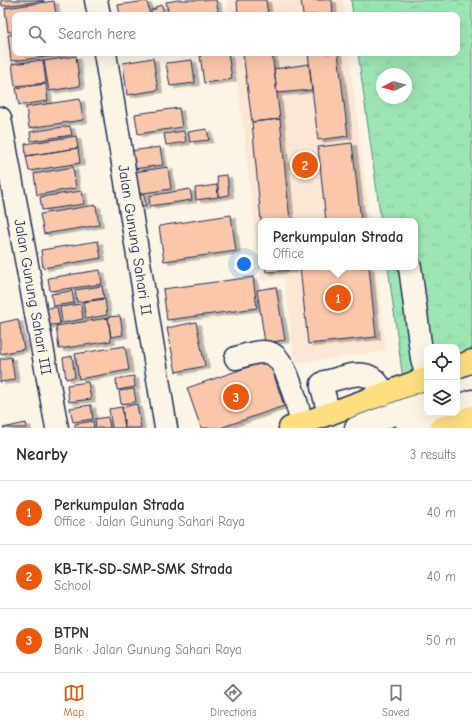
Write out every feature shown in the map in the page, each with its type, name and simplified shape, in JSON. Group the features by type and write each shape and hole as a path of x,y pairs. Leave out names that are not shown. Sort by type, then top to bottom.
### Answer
{"main road":[{"path":"460,366 472,361"},
{"path":"296,426 424,379"},
{"path":"442,428 472,417"}],"street":[{"path":"96,0 98,12"},
{"name":"Jalan Gunung Sahari II","path":"105,56 166,428"},
{"name":"Jalan Gunung Sahari III","path":"0,118 57,428"},
{"path":"410,270 424,367"},
{"path":"236,358 263,352 273,354 285,369 296,426"},
{"path":"329,414 322,388 322,384 325,382 356,375 366,375 374,378 384,394"},
{"path":"460,390 472,385"},
{"path":"460,406 472,401"},
{"path":"356,428 424,403"},
{"path":"399,428 432,416"}],"shaded area":[{"path":"227,0 343,0 345,12 229,12"},
{"path":"234,56 349,56 370,218 258,218 258,255"},
{"path":"260,270 376,270 386,351 295,363 284,278 261,280"}],"green space":[{"path":"351,0 472,0 472,362 460,366 460,344 424,344 424,379 404,387 388,270 418,270 418,218 381,218 358,56 460,56 460,12 353,12"}],"building":[{"path":"1,0 44,0 44,1 2,6"},
{"path":"179,0 216,0 218,12 168,12 166,2"},
{"path":"237,0 266,0 268,12 238,12"},
{"path":"301,0 332,0 333,12 303,12"},
{"path":"54,1 56,12 12,12 12,32 8,32 5,8"},
{"path":"147,1 149,12 119,12 118,5"},
{"path":"162,5 163,12 151,12 151,10 156,9 155,7"},
{"path":"12,34 12,56 55,56 11,61 8,35"},
{"path":"76,56 80,86 49,91 44,61"},
{"path":"200,56 228,56 232,79 204,83"},
{"path":"243,56 272,56 280,119 252,122"},
{"path":"308,56 338,56 348,136 318,140"},
{"path":"153,58 158,90 127,95 123,63"},
{"path":"43,60 46,83 15,86 12,64"},
{"path":"192,60 195,83 170,86 166,63"},
{"path":"309,64 312,90 277,93 274,69"},
{"path":"46,84 48,101 19,105 16,88"},
{"path":"80,99 83,120 29,128 26,107"},
{"path":"179,108 182,127 138,134 135,114"},
{"path":"280,119 290,218 261,218 252,122"},
{"path":"70,126 72,135 31,141 30,132"},
{"path":"207,129 209,140 190,142 188,132"},
{"path":"184,131 186,142 166,145 164,134"},
{"path":"76,136 78,148 26,156 25,144"},
{"path":"352,143 361,218 326,218 318,147"},
{"path":"160,147 163,165 133,169 130,151"},
{"path":"78,148 80,163 29,171 26,156"},
{"path":"73,167 76,188 37,195 34,174"},
{"path":"168,167 171,189 136,194 134,172"},
{"path":"227,175 229,195 219,197 217,176"},
{"path":"217,185 218,197 196,200 195,188"},
{"path":"190,189 192,200 150,206 149,196"},
{"path":"82,191 84,204 42,210 40,197"},
{"path":"144,194 146,206 135,208 133,196"},
{"path":"96,205 99,225 44,234 40,214"},
{"path":"231,215 236,251 164,261 159,226"},
{"path":"98,241 101,258 43,268 41,250"},
{"path":"100,270 102,284 50,291 48,278"},
{"path":"266,270 294,270 266,272"},
{"path":"300,270 369,270 376,337 308,344"},
{"path":"253,277 257,308 167,320 163,289"},
{"path":"102,286 104,298 77,302 75,290"},
{"path":"276,287 285,340 265,343 257,290"},
{"path":"72,291 74,303 53,306 51,294"},
{"path":"105,299 107,315 86,319 83,302"},
{"path":"81,304 83,319 62,323 60,307"},
{"path":"57,307 60,324 43,326 40,309"},
{"path":"120,316 123,335 111,337 108,317"},
{"path":"108,318 111,341 59,349 56,326"},
{"path":"18,319 24,349 0,354 0,323"},
{"path":"196,322 205,366 176,372 167,328"},
{"path":"125,346 129,370 79,379 75,354"},
{"path":"72,356 75,377 66,379 63,358"},
{"path":"11,357 15,380 0,382 0,359"},
{"path":"269,360 284,406 220,428 201,428 187,388"},
{"path":"134,376 135,387 117,390 116,379"},
{"path":"88,382 91,399 69,402 67,385"},
{"path":"134,389 136,402 121,404 119,391"},
{"path":"137,404 141,428 125,428 122,407"},
{"path":"91,405 93,419 73,422 70,408"},
{"path":"122,407 125,428 112,428 109,409"},
{"path":"108,417 110,428 96,428 95,419"},
{"path":"93,421 94,428 75,428 75,424"},
{"path":"26,423 27,428 3,428"}],"place":[{"name":"KB-TK-SD-SMP-SMK Strada","path":"305,165"},
{"name":"Perkumpulan Strada","path":"338,298"},
{"name":"BTPN","path":"236,397"}]}
